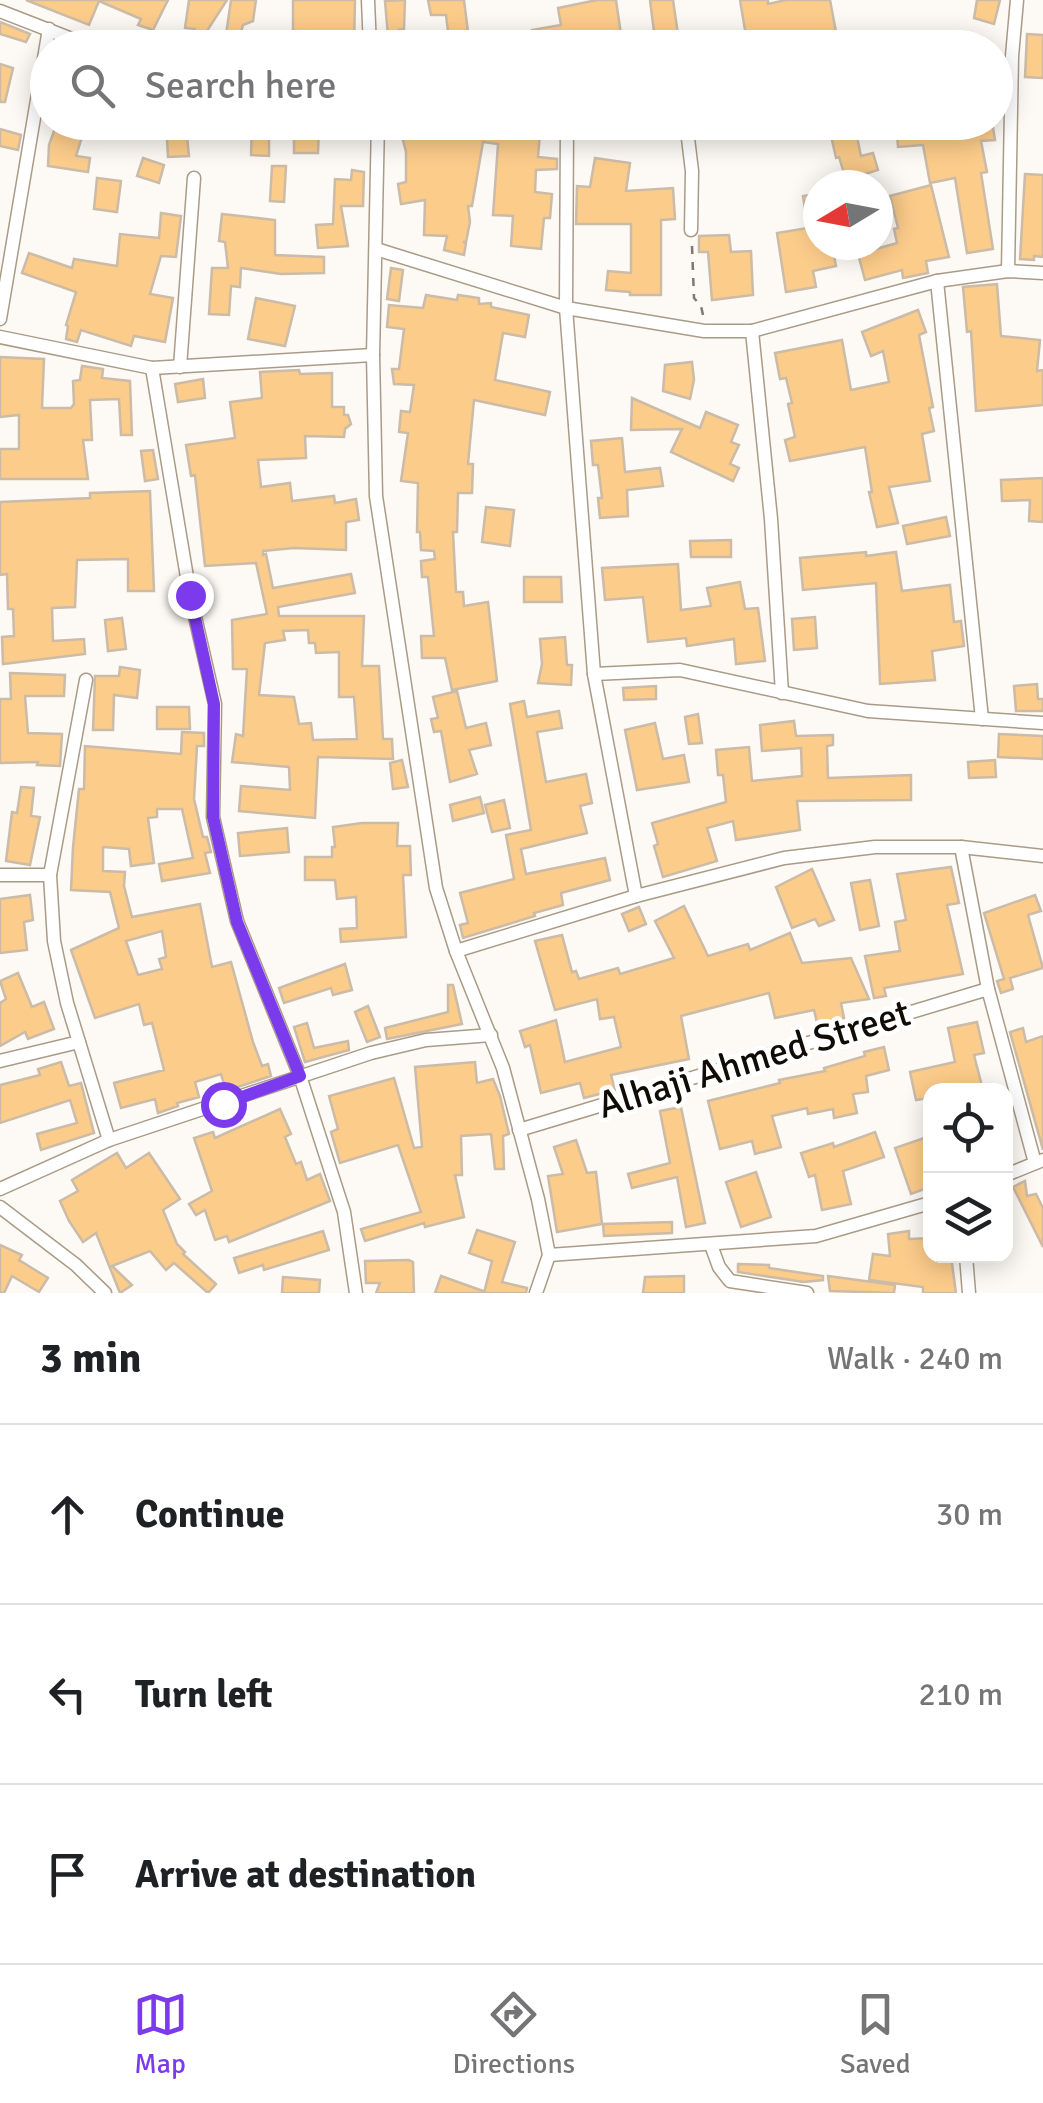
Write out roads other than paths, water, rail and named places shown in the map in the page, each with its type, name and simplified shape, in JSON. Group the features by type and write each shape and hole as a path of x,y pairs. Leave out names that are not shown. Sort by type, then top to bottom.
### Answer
{"street":[{"path":"368,0 369,30"},
{"path":"1013,45 1017,0"},
{"path":"0,11 49,29"},
{"path":"0,319 30,140"},
{"path":"378,140 373,355 376,496 436,888 520,1130 549,1254 536,1293"},
{"path":"567,140 566,308 594,674 636,896"},
{"path":"688,140 691,230"},
{"path":"1008,271 1010,140"},
{"path":"180,367 194,178"},
{"path":"376,249 566,308 704,331 752,332 937,281 1008,271 1043,274"},
{"path":"937,281 982,720"},
{"path":"752,332 771,519 782,693"},
{"path":"0,338 152,368 373,355"},
{"path":"152,368 190,595 214,704 213,817 237,922 300,1076 344,1212 356,1293"},
{"path":"594,674 680,670 868,711 1043,723"},
{"path":"86,680 50,876 54,942 109,1140"},
{"path":"456,950 636,896 784,858 875,847 961,848 1043,856"},
{"path":"961,848 988,989 1039,1162 1011,1173"},
{"path":"0,875 50,876"},
{"name":"Alhaji Ahmed Street","path":"520,1130 988,989"},
{"path":"0,1189 109,1140 371,1053 426,1040 490,1035"},
{"path":"0,1061 79,1042"},
{"path":"549,1254 816,1236 923,1205"},
{"path":"0,1208 76,1265 105,1293"},
{"path":"711,1245 719,1267 730,1281 807,1293"},
{"path":"966,1263 968,1293"}]}
